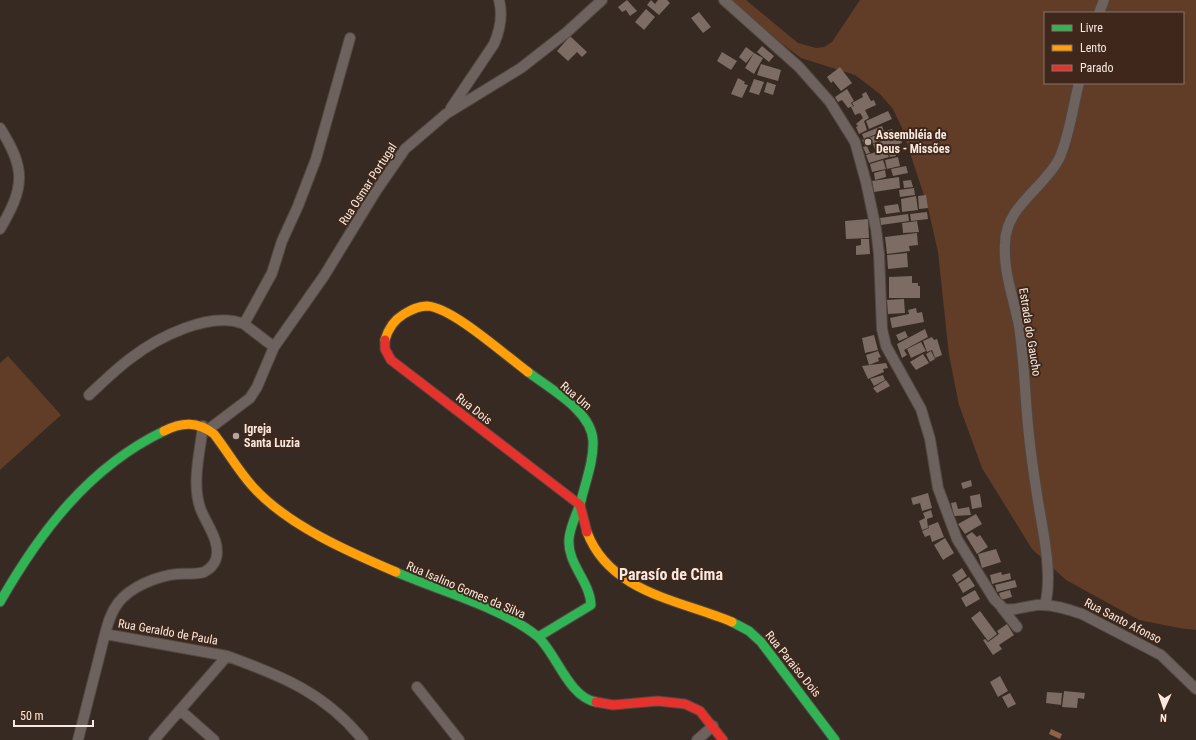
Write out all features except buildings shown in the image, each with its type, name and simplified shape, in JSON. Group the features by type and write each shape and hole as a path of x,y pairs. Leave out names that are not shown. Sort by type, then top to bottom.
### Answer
{"street":[{"path":"446,114 494,44 498,35 501,16 499,0"},
{"name":"Rua Osmar Portugal","path":"206,428 250,398 257,387 274,347 324,276 400,154 420,134 446,114 521,68 567,32 602,0"},
{"path":"724,0 809,78 830,102 855,142 866,182 876,230 879,254 882,329 886,346 921,409 930,439 938,488 957,540 973,568 1017,627"},
{"path":"1099,12 1104,0"},
{"path":"244,324 272,273 282,242 316,159 350,38"},
{"name":"Estrada do Gaucho","path":"1045,605 1048,584 1045,545 1030,444 1018,326 1004,259 1004,242 1006,229 1015,212 1024,199 1050,174 1059,158 1079,84"},
{"path":"0,128 16,157 20,177 17,196 0,229"},
{"name":"Rua Um","path":"396,319 406,312 420,306 431,306 449,313 480,335 583,415 591,430 594,446 580,505 572,524 569,550 574,564 590,596 590,605 586,609 538,637"},
{"name":"Rua Dois","path":"396,319 386,335 384,342 384,349 391,360 580,505"},
{"path":"89,395 130,359 163,339 182,330 214,320 230,320 244,324 274,347"},
{"path":"0,602 35,545 63,507 97,473 132,449 168,428 184,423 206,428 196,491 201,510 217,547 214,564 206,571 164,577 132,591 118,602 105,634 78,740"},
{"name":"Rua Isalino Gomes da Silva","path":"206,428 220,442 261,495 301,523 385,568 503,616 538,637 571,685 590,701 613,705 646,701 685,704 700,711 723,740"},
{"name":"Rua Paraiso Dois","path":"580,505 583,520 593,545 610,568 628,580 658,595 683,606 726,620 748,631 769,651 836,740"},
{"name":"Rua Santo Afonso","path":"1002,608 1014,610 1045,605 1070,609 1082,614 1152,649 1161,655 1196,689"},
{"name":"Rua Geraldo de Paula","path":"105,634 227,656 274,673 311,693 341,716 363,740"},
{"name":"Rua Geraldo de Paula","path":"154,740 227,656"},
{"path":"417,687 459,740"},
{"path":"180,710 214,740"},
{"path":"697,740 713,726"}],"shaded area":[{"path":"730,0 746,0 798,43 816,48 824,47 832,42 860,0 1196,0 1196,630 1139,620 1066,580 1032,549 982,468 959,405 949,355 938,252 928,208 902,128 893,109 880,94 855,75 801,58 777,40"},
{"path":"8,356 61,415 0,470 0,363"},
{"path":"1051,729 1062,734 1060,739 1049,734"}],"traffic: fast":[{"path":"528,372 558,393 578,410 586,420 591,430 593,441 589,472 569,539 571,556 587,588 591,605 538,637"},
{"path":"0,602 32,551 69,504 90,482 112,463 137,446 164,431"},
{"path":"396,572 488,608 523,626 544,643 563,673 578,692 586,698 596,702"},
{"path":"732,622 749,631 761,642 835,740"}],"traffic: slow":[{"path":"385,340 392,325 400,316 415,308 427,306 438,308 479,333 528,372"},
{"path":"164,431 177,426 189,424 208,430 214,434 243,475 268,502 320,537 396,572"},
{"path":"587,532 598,552 612,569 629,581 649,592 669,600 732,622"}],"traffic: jam":[{"path":"385,340 385,349 391,360 580,505 587,532"},
{"path":"596,702 613,705 658,701 685,704 700,711 723,740"}],"place":[{"name":"Assembléia de Deus - Missões","path":"868,142"},
{"name":"Igreja Santa Luzia","path":"236,436"}],"district":[{"name":"Parasío de Cima","path":"671,574"}]}
